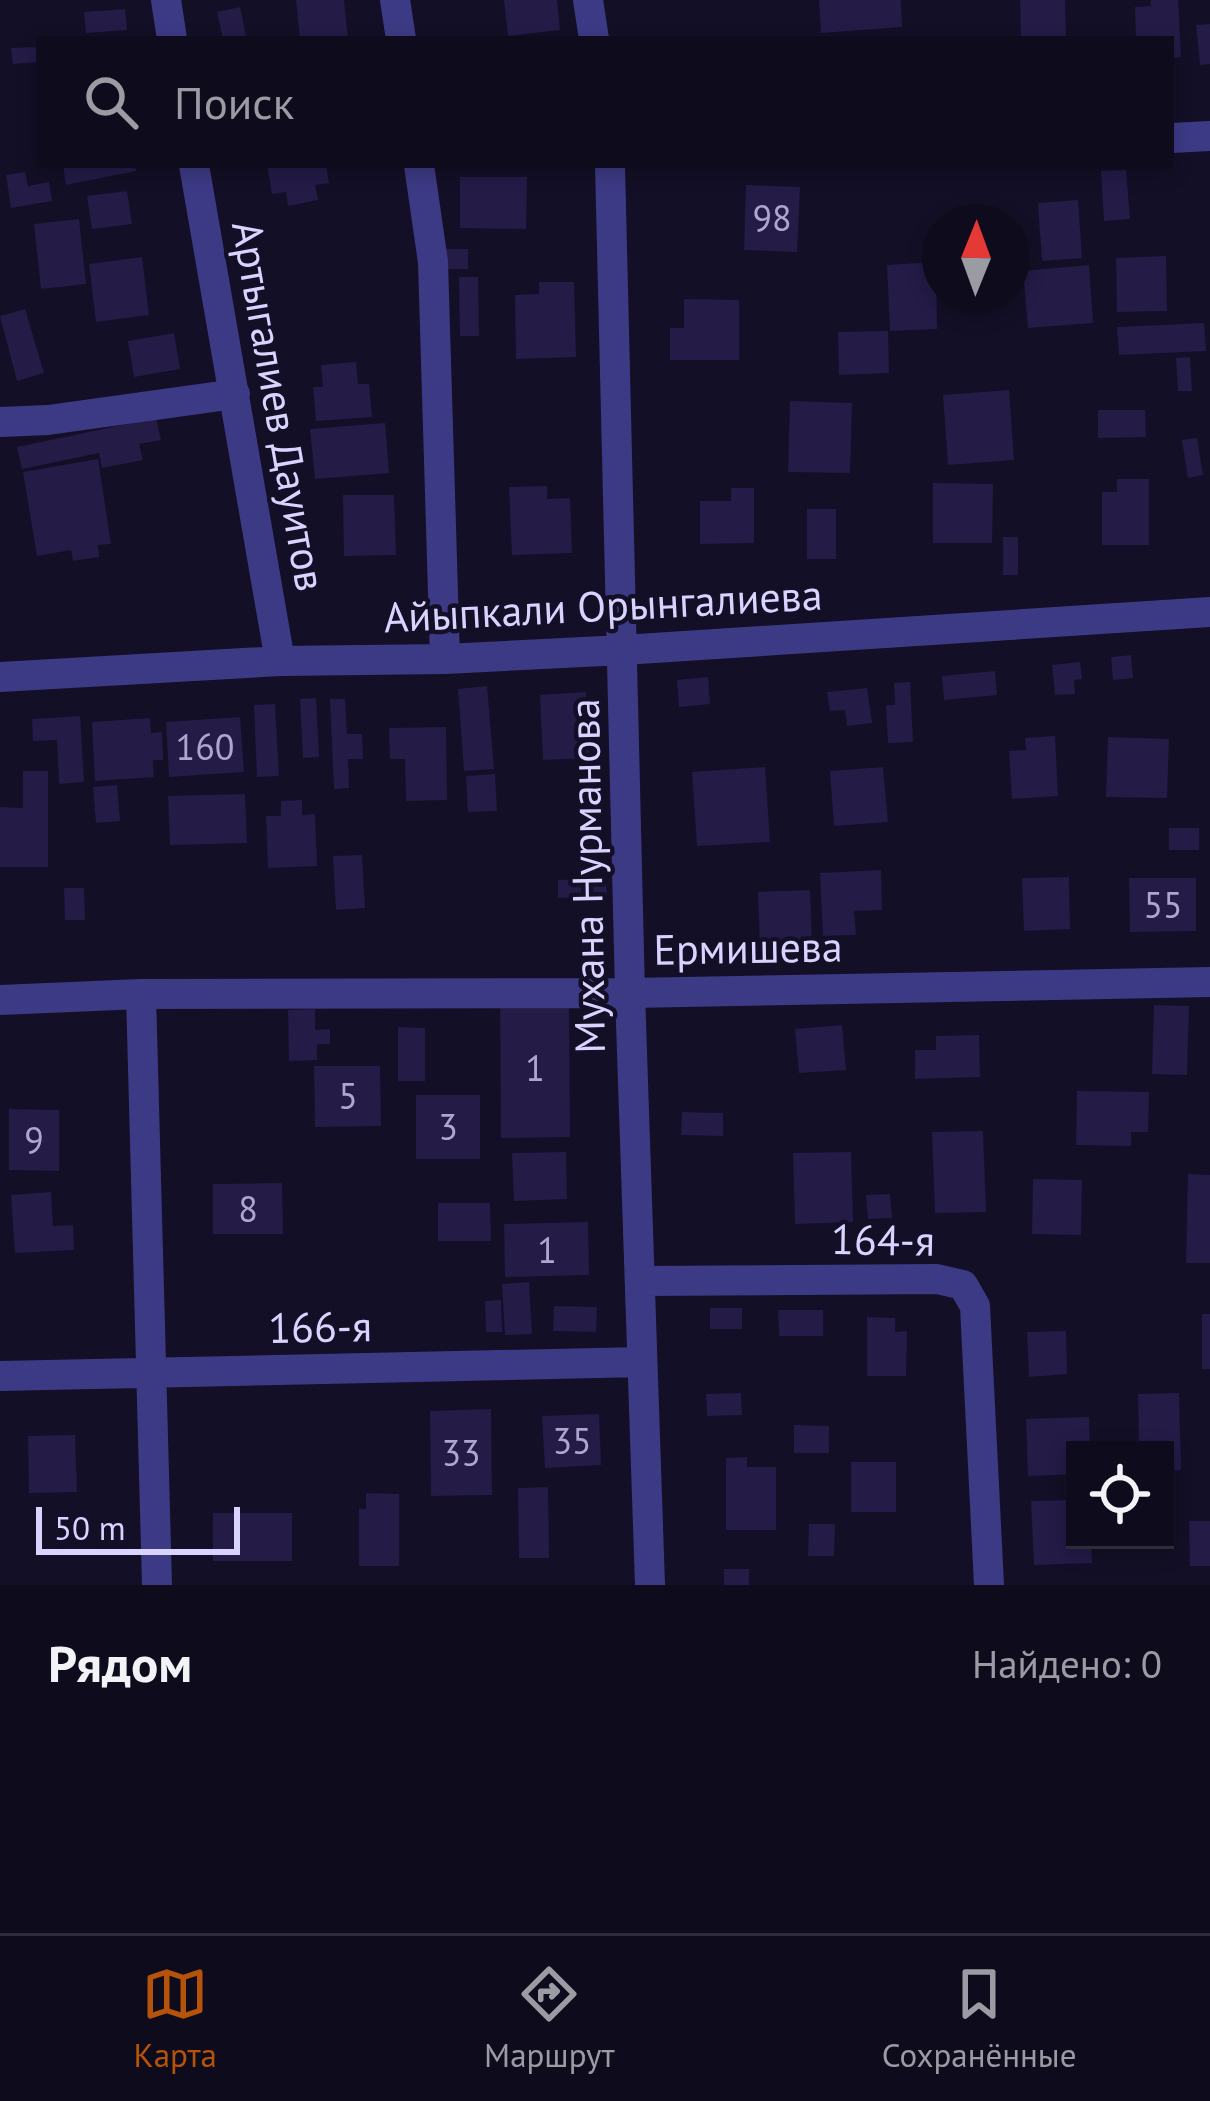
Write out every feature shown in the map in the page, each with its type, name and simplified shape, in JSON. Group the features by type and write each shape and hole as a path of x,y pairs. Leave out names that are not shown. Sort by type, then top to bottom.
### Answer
{"street":[{"path":"166,0 172,36"},
{"path":"395,0 400,36"},
{"path":"588,0 593,36"},
{"path":"1174,138 1210,136"},
{"name":"Артыгалиев Дауитов","path":"195,168 280,661"},
{"path":"419,168 433,262 445,658"},
{"name":"Мухана Нурманова","path":"610,168 650,1585"},
{"path":"0,422 48,421 235,394"},
{"name":"Айыпкали Орынгалиева","path":"0,677 280,661 623,650 1210,613"},
{"name":"Ермишева","path":"0,1000 141,994 630,993 1210,982"},
{"path":"141,994 158,1585"},
{"name":"164-я","path":"642,1281 937,1280 964,1285 975,1306 988,1585"},
{"name":"166-я","path":"0,1376 642,1362"}],"building":[{"path":"296,0 344,0 348,36 300,36"},
{"path":"504,0 557,0 560,30 508,36"},
{"path":"819,0 901,0 902,27 821,33"},
{"path":"1020,0 1065,0 1066,36 1021,36"},
{"path":"1151,0 1178,0 1181,57 1174,58 1174,36 1136,36 1135,7 1151,6"},
{"path":"240,7 246,36 222,36 217,12"},
{"path":"125,9 127,30 86,33 84,12"},
{"path":"1210,24 1210,64 1200,65 1196,25"},
{"path":"36,47 36,62 13,64 11,48"},
{"path":"63,168 136,168 136,171 66,185"},
{"path":"268,168 326,168 329,183 315,185 318,200 288,206 286,192 272,194"},
{"path":"1126,170 1130,219 1104,221 1101,171"},
{"path":"25,172 28,186 49,182 52,201 11,208 6,175"},
{"path":"460,177 527,177 526,229 460,228"},
{"path":"746,185 800,187 797,252 744,250"},
{"path":"127,191 132,224 92,229 87,196"},
{"path":"1078,200 1082,258 1042,261 1038,203"},
{"path":"79,219 86,284 41,289 34,224"},
{"path":"446,249 468,249 468,269 446,269"},
{"path":"1166,256 1167,311 1117,312 1116,258"},
{"path":"142,257 149,315 96,322 89,264"},
{"path":"922,263 922,312 937,312 937,329 890,331 887,265"},
{"path":"1089,265 1093,323 1028,328 1030,270"},
{"path":"459,277 478,277 479,336 460,336"},
{"path":"539,282 574,282 576,357 516,359 515,295 539,294"},
{"path":"684,299 739,300 739,360 670,360 670,328 684,328"},
{"path":"25,309 44,373 17,381 0,316"},
{"path":"1204,323 1206,351 1119,355 1117,327"},
{"path":"888,331 889,373 839,375 838,332"},
{"path":"174,333 180,369 134,377 128,341"},
{"path":"1190,357 1192,391 1178,391 1176,358"},
{"path":"356,362 358,384 369,384 372,417 316,421 313,387 323,387 321,365"},
{"path":"1009,390 1014,460 948,465 943,395"},
{"path":"790,401 852,403 850,473 788,472"},
{"path":"1098,410 1145,410 1146,437 1098,438"},
{"path":"156,418 161,440 139,444 143,460 102,468 99,453 22,469 17,447"},
{"path":"385,423 389,473 315,479 310,429"},
{"path":"1197,438 1203,475 1188,478 1182,440"},
{"path":"98,459 111,544 98,545 99,557 73,561 71,550 37,556 23,472"},
{"path":"1117,479 1149,479 1149,545 1102,545 1102,492 1117,492"},
{"path":"933,483 993,484 992,543 933,543"},
{"path":"547,486 547,499 570,498 572,553 512,555 509,487"},
{"path":"731,488 754,488 754,543 700,544 700,501 731,501"},
{"path":"343,495 394,495 396,555 344,556"},
{"path":"807,509 836,509 836,559 807,559"},
{"path":"1003,537 1018,537 1018,575 1003,575"},
{"path":"1131,655 1133,678 1113,680 1111,657"},
{"path":"1080,662 1082,679 1074,680 1075,694 1055,695 1052,665"},
{"path":"995,671 997,695 944,700 942,676"},
{"path":"708,677 710,704 679,707 677,680"},
{"path":"910,682 913,742 888,743 886,705 895,705 894,683"},
{"path":"487,686 494,769 464,771 458,689"},
{"path":"867,688 872,723 847,726 845,710 830,711 827,692"},
{"path":"586,692 590,758 543,760 540,695"},
{"path":"316,698 319,757 303,758 300,699"},
{"path":"330,699 345,699 347,734 362,734 363,759 348,759 349,788 334,789"},
{"path":"275,704 279,776 257,777 254,705"},
{"path":"80,716 84,782 59,784 57,740 33,741 32,719"},
{"path":"240,717 244,772 169,777 166,722"},
{"path":"150,718 151,733 162,732 163,760 153,760 154,777 95,781 92,722"},
{"path":"446,727 447,800 406,801 405,759 390,759 389,728"},
{"path":"1055,736 1058,796 1012,799 1009,751 1026,750 1025,738"},
{"path":"1108,737 1169,739 1167,798 1106,797"},
{"path":"765,767 770,842 697,846 692,772"},
{"path":"883,767 888,822 834,826 830,771"},
{"path":"23,771 48,771 48,867 0,867 0,807 23,808"},
{"path":"495,774 497,811 468,812 466,776"},
{"path":"117,785 120,821 96,823 93,787"},
{"path":"245,794 247,843 170,845 168,796"},
{"path":"302,800 302,815 315,814 317,866 268,868 266,816 281,816 281,801"},
{"path":"1169,828 1199,828 1199,850 1169,850"},
{"path":"362,855 365,908 336,910 333,856"},
{"path":"881,870 882,910 854,911 856,935 823,936 820,873"},
{"path":"1069,877 1070,929 1024,931 1022,878"},
{"path":"606,878 607,896 558,898 558,880"},
{"path":"1129,878 1196,878 1196,931 1130,932"},
{"path":"64,888 84,888 85,920 65,920"},
{"path":"810,890 812,944 760,946 758,892"},
{"path":"569,998 570,1137 501,1138 500,999"},
{"path":"1154,1005 1189,1006 1187,1075 1152,1074"},
{"path":"315,1009 315,1030 330,1029 330,1044 317,1044 317,1060 289,1061 288,1010"},
{"path":"842,1025 846,1070 799,1073 795,1029"},
{"path":"398,1027 425,1028 425,1081 398,1081"},
{"path":"979,1035 980,1077 915,1079 915,1050 936,1050 936,1036"},
{"path":"314,1066 380,1066 381,1126 315,1127"},
{"path":"1077,1091 1149,1092 1148,1132 1131,1132 1131,1146 1076,1145"},
{"path":"416,1095 480,1095 480,1159 416,1159"},
{"path":"9,1109 59,1110 59,1171 9,1170"},
{"path":"682,1112 723,1113 723,1136 681,1135"},
{"path":"983,1131 986,1212 935,1213 932,1132"},
{"path":"566,1152 567,1199 514,1201 512,1153"},
{"path":"851,1152 853,1222 795,1224 793,1153"},
{"path":"1188,1174 1210,1175 1210,1263 1186,1263"},
{"path":"1033,1179 1082,1180 1081,1235 1032,1234"},
{"path":"282,1183 283,1234 213,1234 213,1184"},
{"path":"51,1192 53,1226 73,1225 74,1250 15,1253 11,1195"},
{"path":"890,1194 892,1218 868,1219 866,1195"},
{"path":"438,1203 490,1203 491,1241 438,1241"},
{"path":"588,1222 589,1275 505,1277 504,1224"},
{"path":"529,1282 532,1334 505,1335 502,1284"},
{"path":"501,1300 502,1332 486,1332 485,1301"},
{"path":"554,1306 597,1307 596,1332 553,1331"},
{"path":"710,1308 742,1308 742,1329 710,1329"},
{"path":"778,1310 823,1310 823,1336 779,1336"},
{"path":"1202,1314 1210,1314 1210,1369 1202,1369"},
{"path":"867,1317 895,1318 895,1332 907,1331 906,1376 867,1376"},
{"path":"1066,1331 1067,1374 1029,1377 1027,1332"},
{"path":"741,1393 742,1415 707,1416 706,1394"},
{"path":"1179,1393 1181,1470 1174,1470 1174,1441 1139,1441 1138,1394"},
{"path":"491,1409 492,1495 431,1496 430,1411"},
{"path":"599,1414 601,1465 545,1468 542,1416"},
{"path":"1089,1417 1090,1441 1066,1441 1066,1474 1028,1476 1026,1419"},
{"path":"794,1425 829,1426 829,1453 794,1453"},
{"path":"75,1435 77,1492 29,1493 28,1436"},
{"path":"747,1457 747,1467 776,1467 776,1530 726,1530 726,1458"},
{"path":"851,1462 896,1462 896,1512 851,1512"},
{"path":"548,1487 549,1558 519,1558 518,1488"},
{"path":"366,1493 399,1494 399,1566 359,1566 359,1509 366,1509"},
{"path":"1066,1500 1066,1549 1091,1549 1092,1563 1034,1565 1031,1501"},
{"path":"213,1513 292,1513 292,1561 213,1561"},
{"path":"1189,1521 1210,1521 1210,1566 1190,1566"},
{"path":"809,1524 835,1524 834,1556 808,1556"},
{"path":"724,1569 749,1569 749,1585 724,1585"}]}
